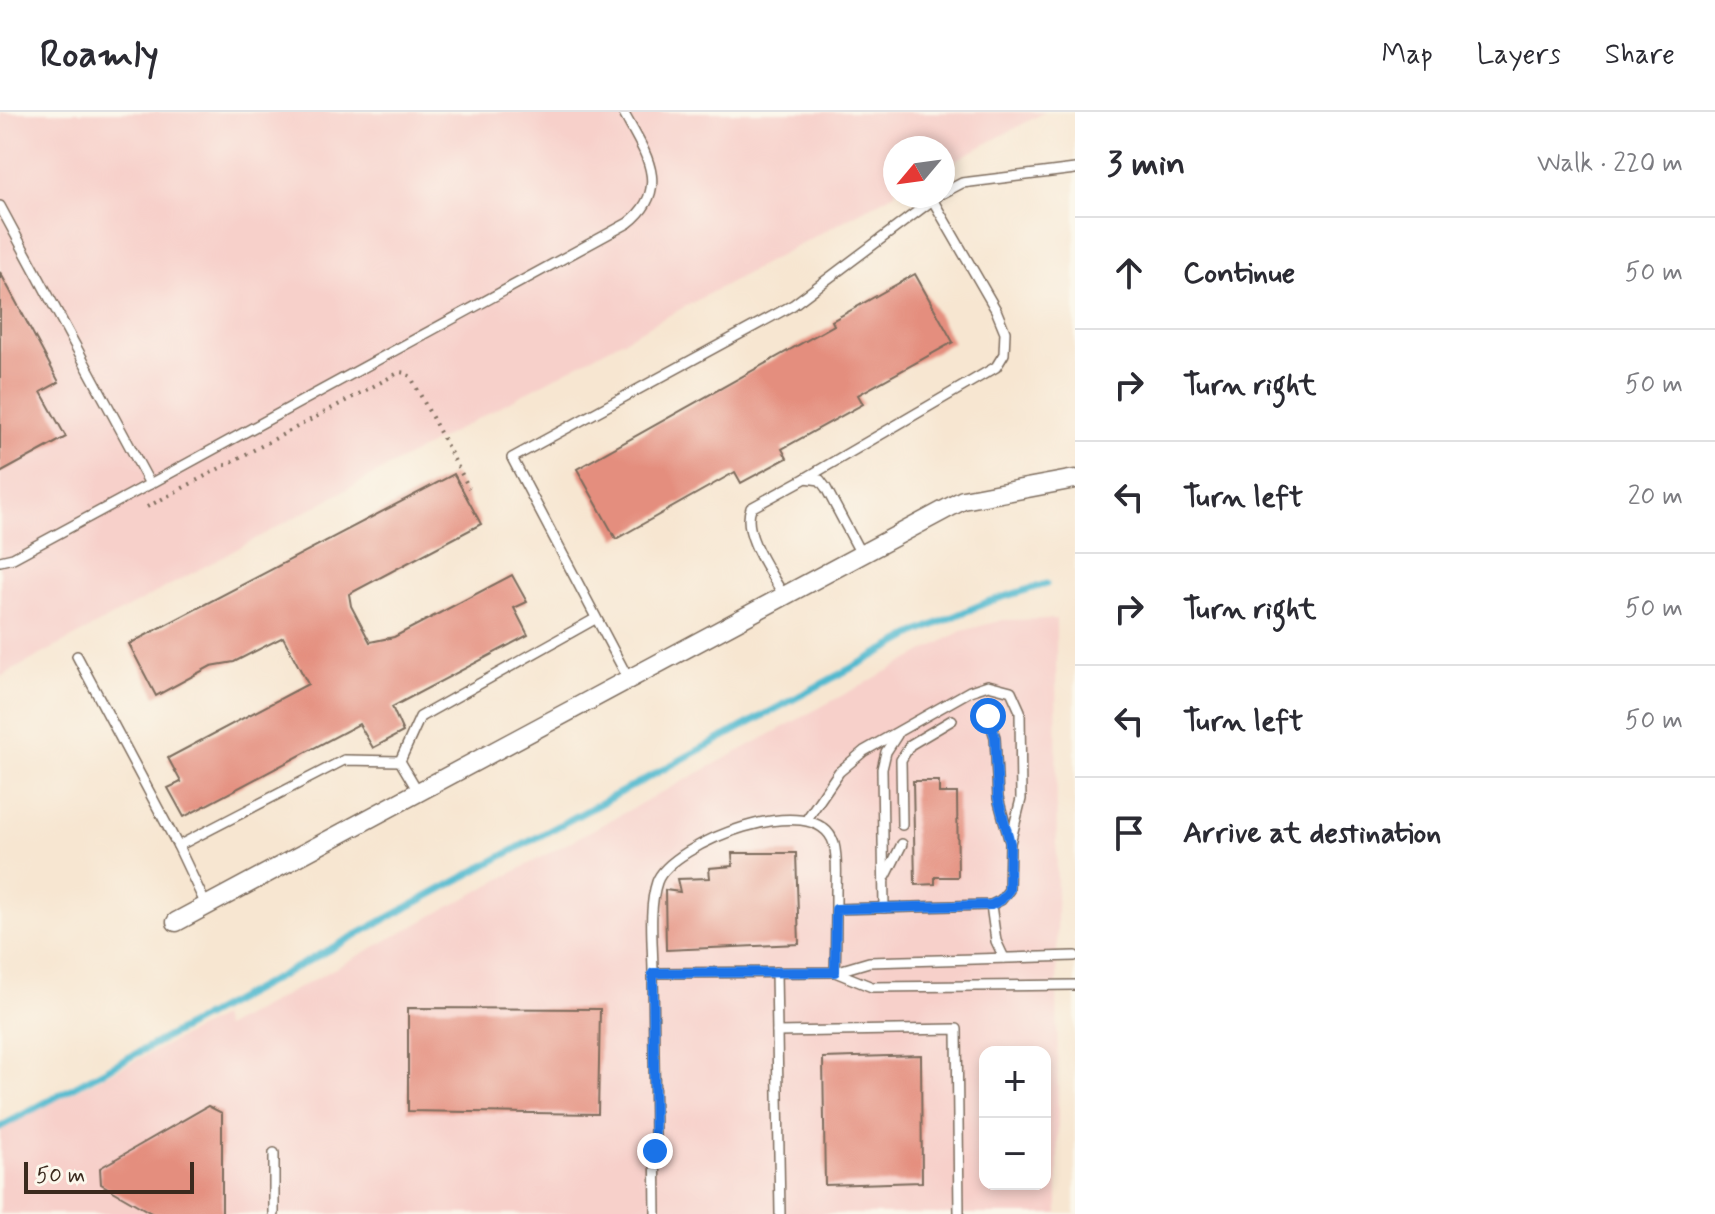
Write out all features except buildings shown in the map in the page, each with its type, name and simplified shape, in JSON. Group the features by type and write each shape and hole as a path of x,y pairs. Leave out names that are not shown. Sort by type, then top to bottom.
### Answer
{"street":[{"path":"176,922 963,500 1075,479"}],"lane":[{"path":"0,561 13,558 628,223 640,213 648,200 652,181 650,162 623,112"},
{"path":"955,187 962,183 1075,169"},
{"path":"0,206 150,484"},
{"path":"629,680 512,458 793,305 922,208"},
{"path":"784,597 751,536 747,517 751,508 996,367 1004,354 1005,332 996,310 944,208"},
{"path":"806,478 820,480 826,488 862,556"},
{"path":"400,761 420,717 595,619"},
{"path":"77,656 178,846 206,906"},
{"path":"807,819 839,772 864,751 970,691 988,685 1011,691 1020,711 1021,799 1010,843 1009,890 1001,900 991,905 836,909"},
{"path":"988,716 995,737 998,798 1010,843"},
{"path":"902,825 901,760 910,745 952,720"},
{"path":"884,908 882,769 886,752 899,732"},
{"path":"178,846 344,760 400,761"},
{"path":"400,761 419,793"},
{"path":"656,1214 653,915 657,880 672,863 736,828 755,823 807,819 821,827 834,842 835,972"},
{"path":"884,880 902,844"},
{"path":"991,905 996,941 1004,958"},
{"path":"653,973 835,972 869,962 1075,956"},
{"path":"776,972 780,1214"},
{"path":"835,972 872,987 1075,985"},
{"path":"777,1032 957,1029 959,1214"},
{"path":"274,1153 274,1214"}],"path":[{"path":"147,507 400,372 407,373 412,379 469,488"}],"shaded area":[{"path":"0,112 1045,112 955,161 955,136 883,136 883,199 0,677"},
{"path":"1056,619 1058,1214 0,1214 0,1129 221,1017 224,1028 962,631 1003,620"}],"waterway":[{"path":"0,1127 918,632 990,601 1046,584"}],"route":[{"path":"655,1151 653,973 835,972 836,909 991,905 1001,900 1009,890 1010,843 998,798 995,737 988,716"}]}
